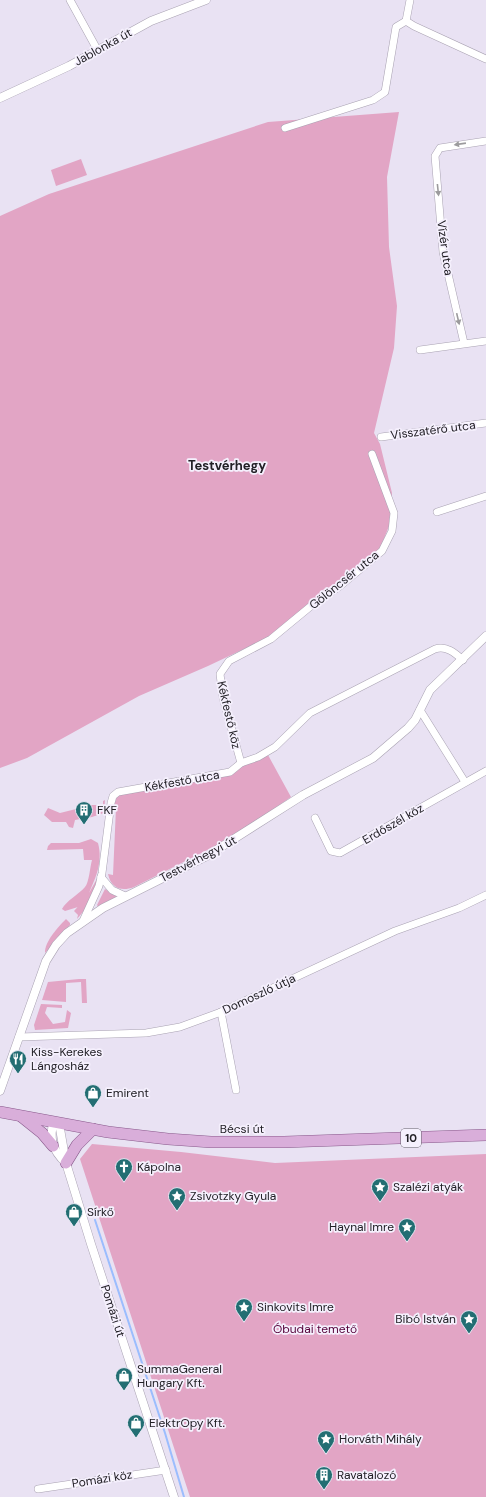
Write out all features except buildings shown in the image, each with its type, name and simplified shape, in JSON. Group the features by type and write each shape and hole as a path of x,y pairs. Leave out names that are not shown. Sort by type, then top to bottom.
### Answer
{"main road":[{"name":"Bécsi út","path":"0,1112 93,1129 168,1139 211,1142 284,1142 486,1135"},
{"path":"20,1115 58,1145"},
{"path":"66,1163 77,1145 93,1129"}],"street":[{"path":"70,0 98,51"},
{"name":"Jablonka út","path":"0,98 98,51 151,21 206,0"},
{"path":"285,128 373,100 385,92 396,27 406,20 410,0"},
{"path":"406,20 414,26 486,59"},
{"name":"Vízér utca","path":"464,343 443,252 435,164 436,152 446,146 486,141"},
{"path":"420,350 486,341"},
{"name":"Visszatérő utca","path":"381,437 486,423"},
{"name":"Gölöncsér utca","path":"223,668 236,656 271,639 311,606 340,586 382,551 392,531 394,513 372,454"},
{"path":"437,512 486,496"},
{"name":"Testvérhegyi út","path":"0,1091 38,981 50,953 61,939 83,921 125,896 207,856 303,795 372,758 408,728 420,710 430,690 444,674 463,660 468,652 486,636"},
{"name":"Kékfestő utca","path":"83,921 101,877 111,803 115,794 120,790 226,773 241,763 258,757 275,747 310,713 435,649 441,647 446,648 463,660"},
{"name":"Kékfestő köz","path":"223,668 220,674 220,685 241,763"},
{"path":"420,710 465,782"},
{"name":"Erdőszél köz","path":"315,818 331,851 340,853 486,771"},
{"path":"101,877 112,890 125,896"},
{"name":"Domoszló útja","path":"19,1037 156,1032 180,1027 221,1012 395,931 453,910 486,895"},
{"path":"221,1012 236,1090"},
{"name":"Pomázi út","path":"57,1122 51,1134 66,1163 174,1497"},
{"path":"58,1145 77,1145"},
{"name":"Pomázi köz","path":"38,1489 166,1470"}],"green space":[{"path":"399,112 387,177 389,247 397,306 394,348 374,433 380,444 392,493 389,526 380,549 267,638 139,696 27,758 0,768 0,216 49,194 268,122"},
{"path":"81,159 87,175 56,186 51,170"},
{"path":"268,755 291,797 235,836 134,887 121,889 114,886 109,879 108,874 113,875 116,808 113,807 118,794 240,767"},
{"path":"105,800 104,813 75,820 73,828 69,827 66,822 52,822 44,815 48,808 60,813 76,809 79,805 103,805 103,801"},
{"path":"91,839 98,843 100,857 99,863 89,893 99,875 87,907 77,919 78,915 74,911 78,907 65,911 62,909 66,903 86,885 92,860 84,860 83,849 47,850 51,843 79,843"},
{"path":"105,889 117,897 99,908 97,905"},
{"path":"66,919 70,925 45,953 49,939"},
{"path":"86,979 87,1003 82,1003 81,982 66,983 66,1002 42,1000 48,982"},
{"path":"41,1004 62,1005 62,1008 47,1007 45,1013 53,1024 65,1022 67,1010 71,1013 68,1028 35,1030 34,1025"},
{"name":"Óbudai temető","path":"92,1144 181,1152 275,1163 486,1154 486,1497 190,1497 80,1159"}],"waterway":[{"path":"95,1220 165,1433 184,1497"}],"place":[{"name":"FKF","path":"84,825"},
{"name":"Kiss-Kerekes Lángosház","path":"18,1074"},
{"name":"Emirent","path":"93,1108"},
{"name":"Kápolna","path":"124,1182"},
{"name":"Szalézi atyák","path":"380,1202"},
{"name":"Zsivotzky Gyula","path":"177,1211"},
{"name":"Sírkő","path":"74,1227"},
{"name":"Haynal Imre","path":"407,1242"},
{"name":"Sinkovits Imre","path":"244,1322"},
{"name":"Bibó István","path":"469,1334"},
{"name":"SummaGeneral Hungary Kft.","path":"124,1391"},
{"name":"ElektrOpy Kft.","path":"136,1438"},
{"name":"Horváth Mihály","path":"326,1454"},
{"name":"Ravatalozó","path":"324,1490"}],"district":[{"name":"Testvérhegy","path":"227,465"}]}
